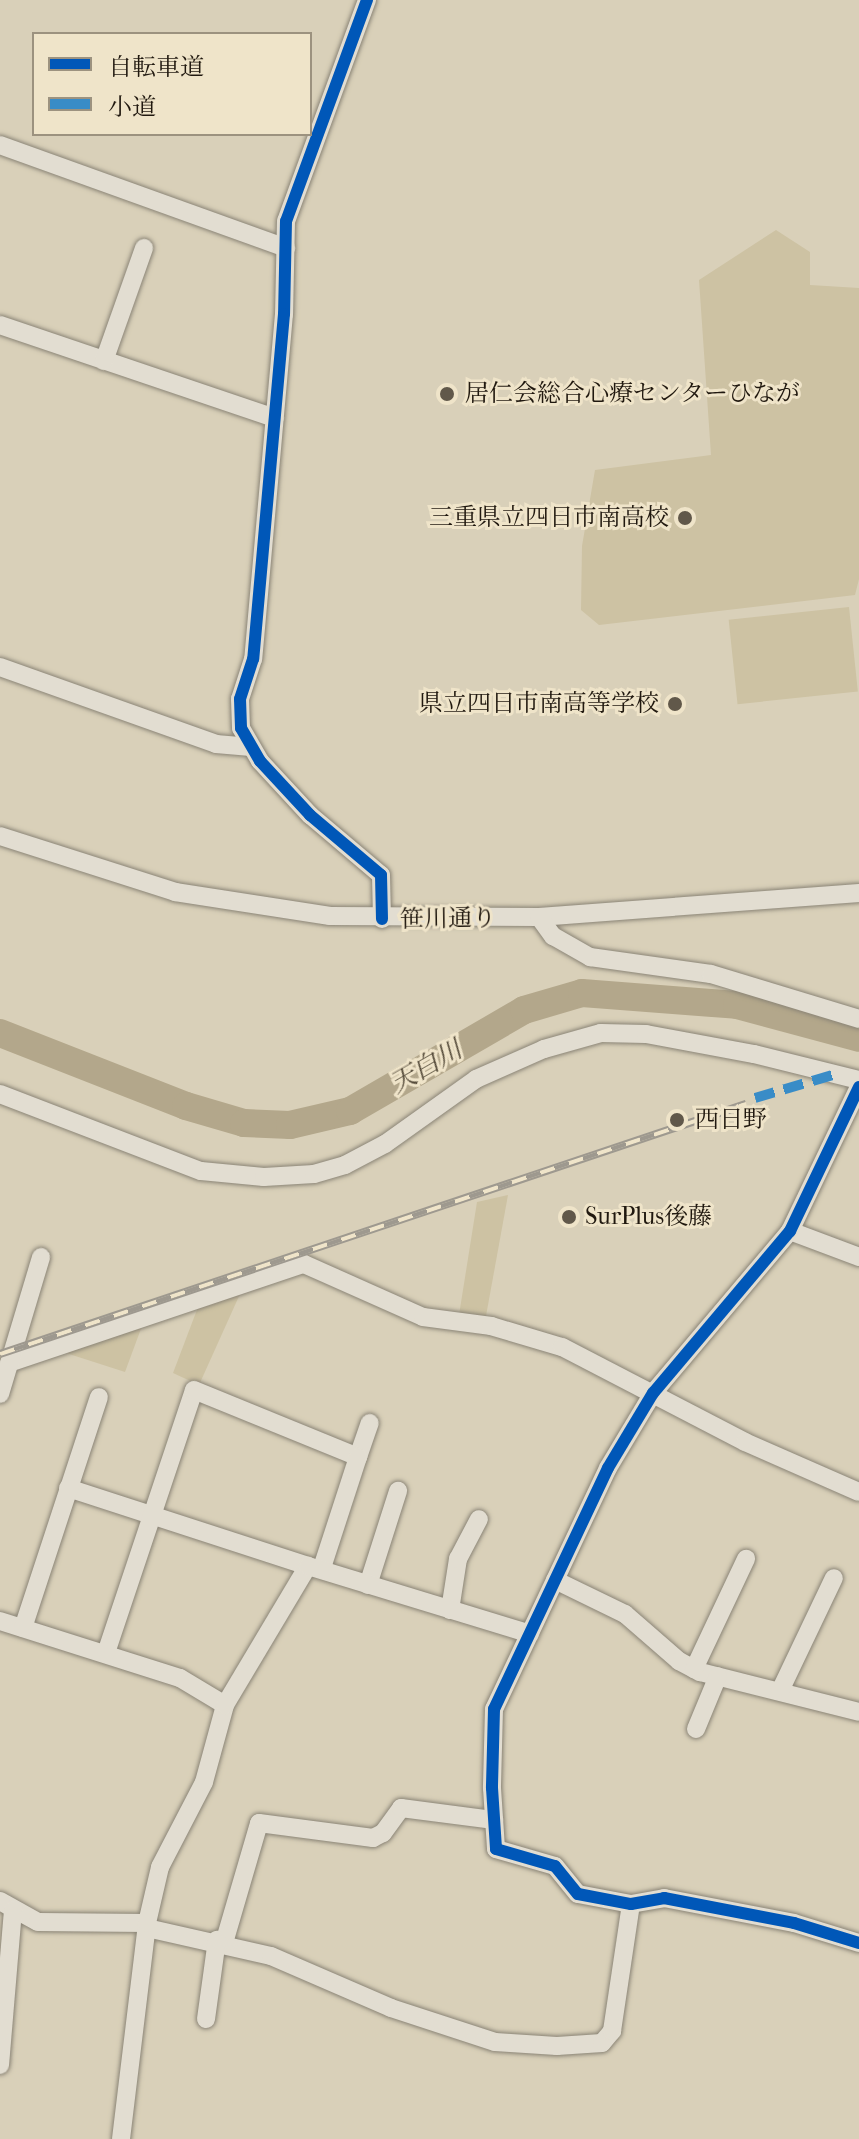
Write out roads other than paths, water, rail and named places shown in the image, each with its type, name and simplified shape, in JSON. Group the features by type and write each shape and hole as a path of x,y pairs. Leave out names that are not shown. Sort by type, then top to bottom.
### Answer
{"street":[{"path":"367,0 292,195 253,659 240,699 241,728 251,747 310,815 377,869 382,919"},
{"path":"0,145 286,248"},
{"path":"104,361 144,248"},
{"path":"0,325 275,418"},
{"path":"0,667 216,744 251,747"},
{"name":"笹川通り","path":"0,836 121,879 197,898 382,919 539,917 859,893"},
{"path":"539,917 553,936 590,957 711,974 859,1019"},
{"path":"0,1094 201,1171 264,1177 314,1174 345,1165 385,1144 476,1079 544,1049 601,1033 646,1034 754,1054 859,1080"},
{"path":"859,1087 790,1231 653,1393 614,1456 494,1709 496,1849 555,1866 578,1894 631,1904 664,1898 794,1923 859,1943"},
{"path":"790,1231 859,1257"},
{"path":"0,1394 41,1257"},
{"path":"9,1363 304,1264 423,1317 491,1326 562,1347 745,1442 859,1492"},
{"path":"106,1653 194,1390 358,1457"},
{"path":"23,1628 99,1397"},
{"path":"121,2139 147,1925 160,1867 204,1782 225,1705 315,1567 370,1423"},
{"path":"68,1488 151,1517 530,1634"},
{"path":"368,1585 398,1491"},
{"path":"450,1610 458,1559 479,1519"},
{"path":"694,1669 746,1559"},
{"path":"780,1691 834,1578"},
{"path":"555,1580 625,1614 694,1669 859,1712"},
{"path":"0,1621 180,1678 225,1705"},
{"path":"696,1729 718,1676"},
{"path":"206,2019 220,1942 259,1823 373,1838 383,1833 401,1808 494,1820"},
{"path":"0,2065 7,1905 38,1922 147,1925 271,1956 391,2008 495,2042 602,2043 617,2039 631,1904"}],"waterway":[{"name":"天白川","path":"0,1033 186,1106 244,1123 290,1125 350,1111 524,1010 582,993 737,1005 859,1038"}],"railway":[{"path":"0,1354 746,1104"}],"place":[{"name":"居仁会総合心療センターひなが","path":"447,394"},
{"name":"三重県立四日市南高校","path":"685,518"},
{"name":"県立四日市南高等学校","path":"675,704"},
{"name":"西日野","path":"677,1120"},
{"name":"SurPlus後藤","path":"569,1217"}]}
